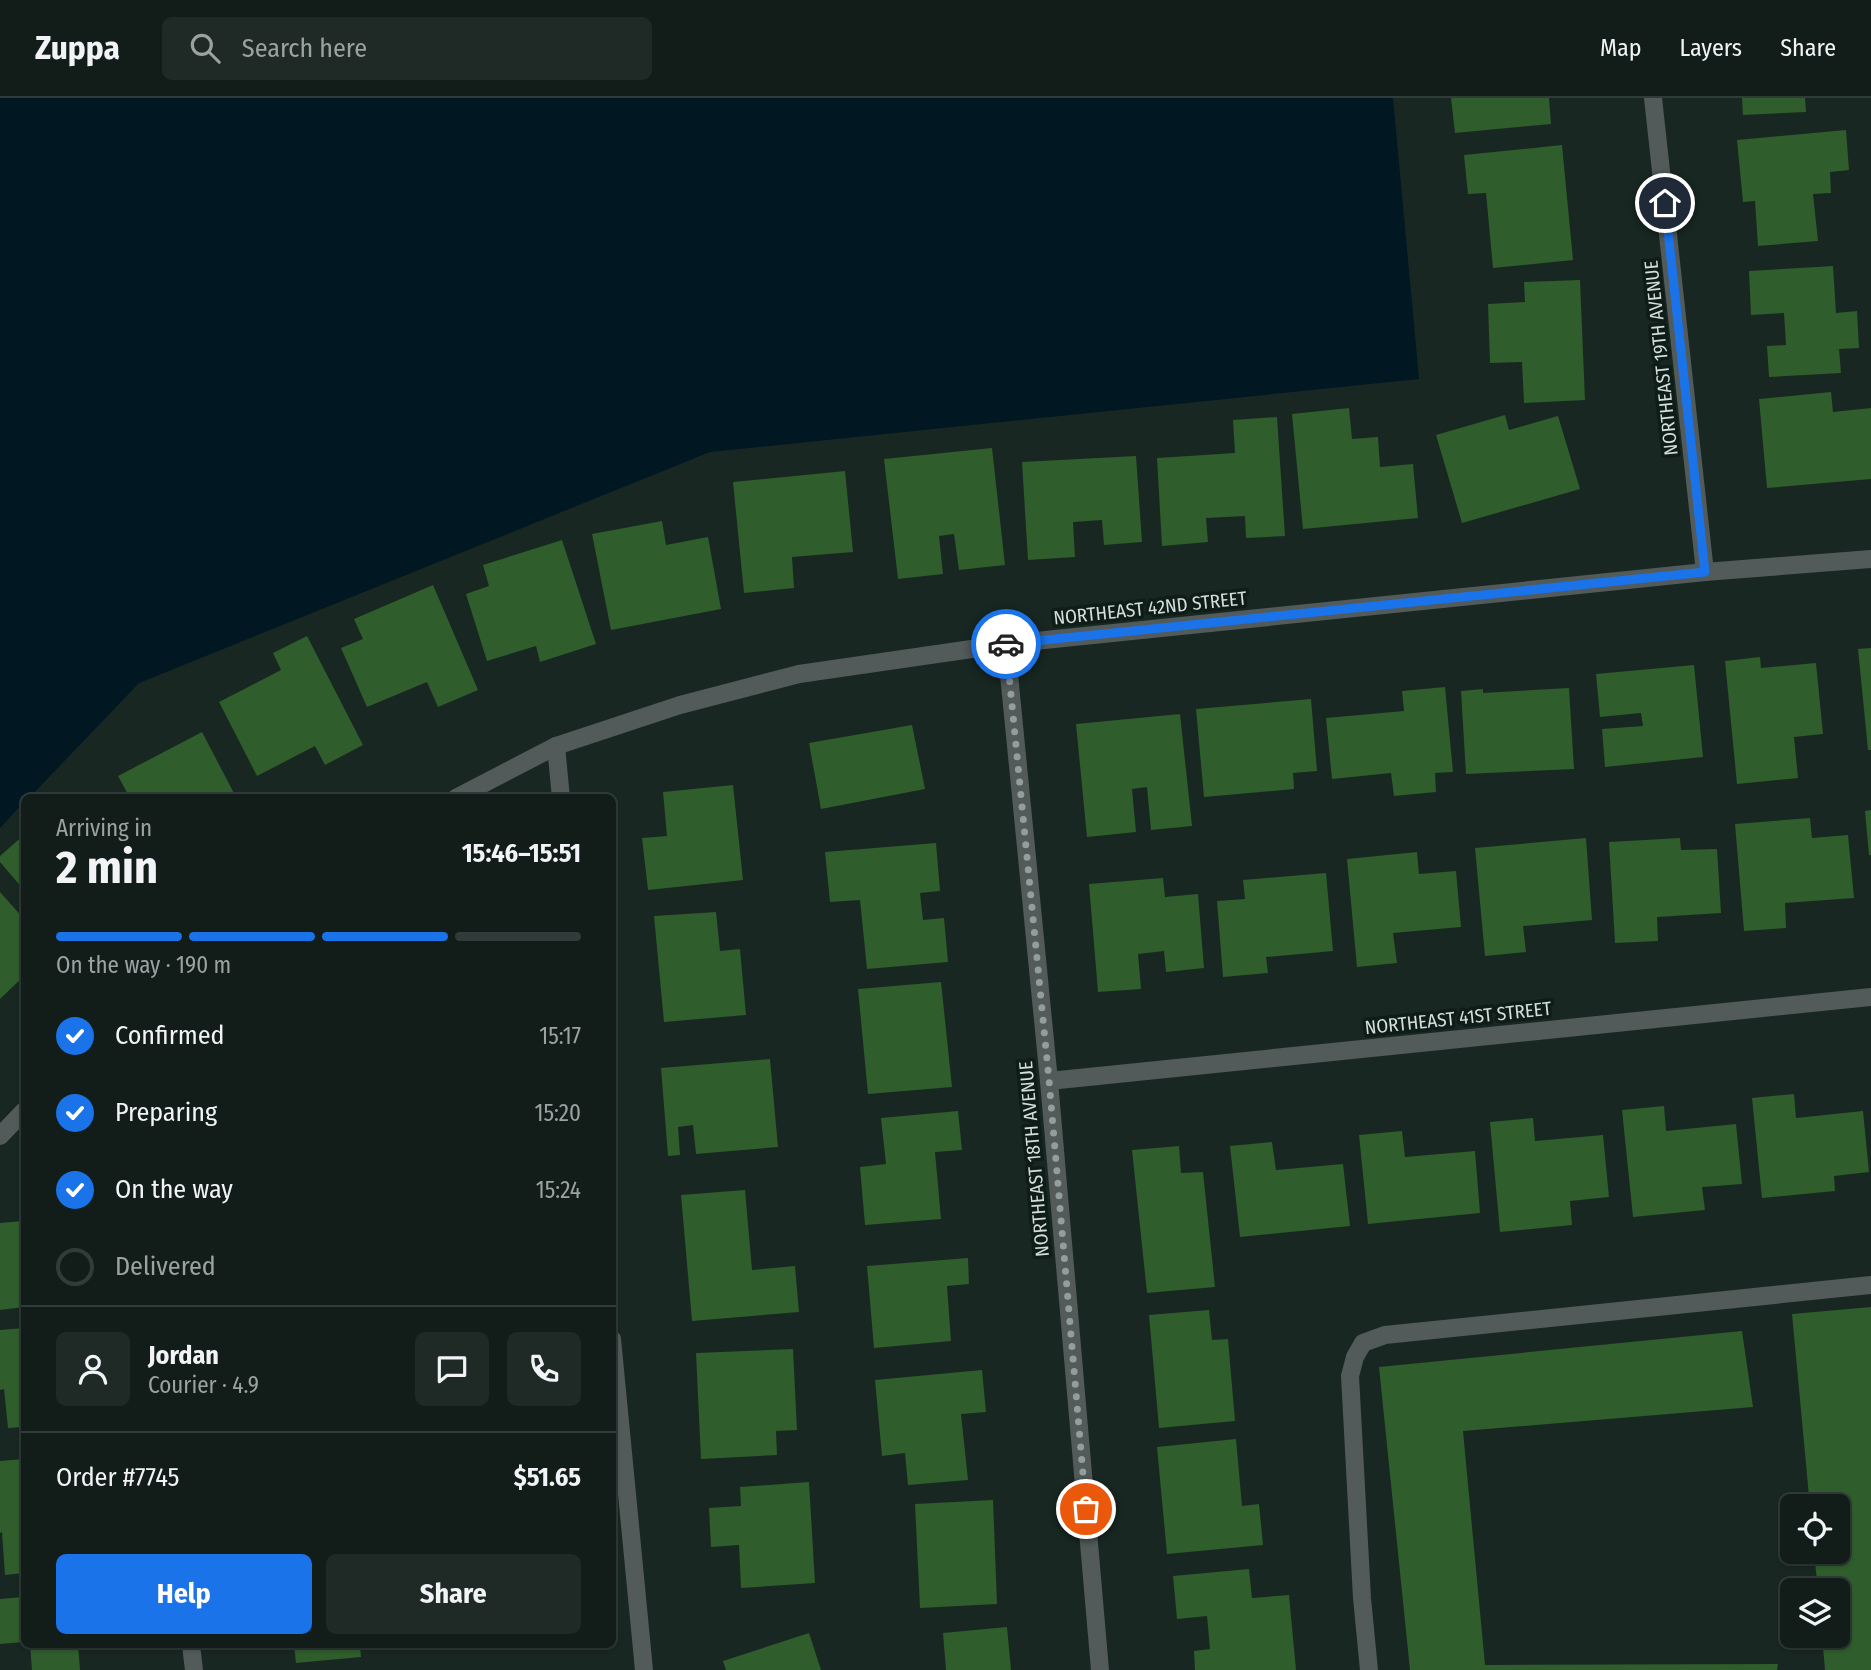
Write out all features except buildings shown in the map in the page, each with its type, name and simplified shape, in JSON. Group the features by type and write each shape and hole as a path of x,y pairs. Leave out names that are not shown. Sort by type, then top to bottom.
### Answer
{"street":[{"name":"NORTHEAST 19TH AVENUE","path":"1653,98 1705,572"},
{"name":"NORTHEAST 42ND STREET","path":"464,794 556,746 680,705 799,674 1006,644 1705,572 1871,559"},
{"name":"NORTHEAST 18TH AVENUE","path":"1006,644 1049,1080 1100,1670"},
{"path":"556,746 561,794"},
{"name":"NORTHEAST 41ST STREET","path":"1049,1080 1871,997"},
{"path":"0,1136 21,1114"},
{"path":"1369,1670 1362,1598 1350,1376 1355,1357 1363,1343 1385,1335 1871,1285"},
{"path":"616,1380 644,1670"},
{"path":"191,1648 194,1670"}],"water":[{"path":"0,98 1393,98 1419,379 710,452 139,683 33,794 21,794 21,805 0,828"}],"way so far":[{"path":"1006,644 1049,1080 1086,1509"}],"route":[{"path":"1006,644 1705,572 1665,203"}]}
